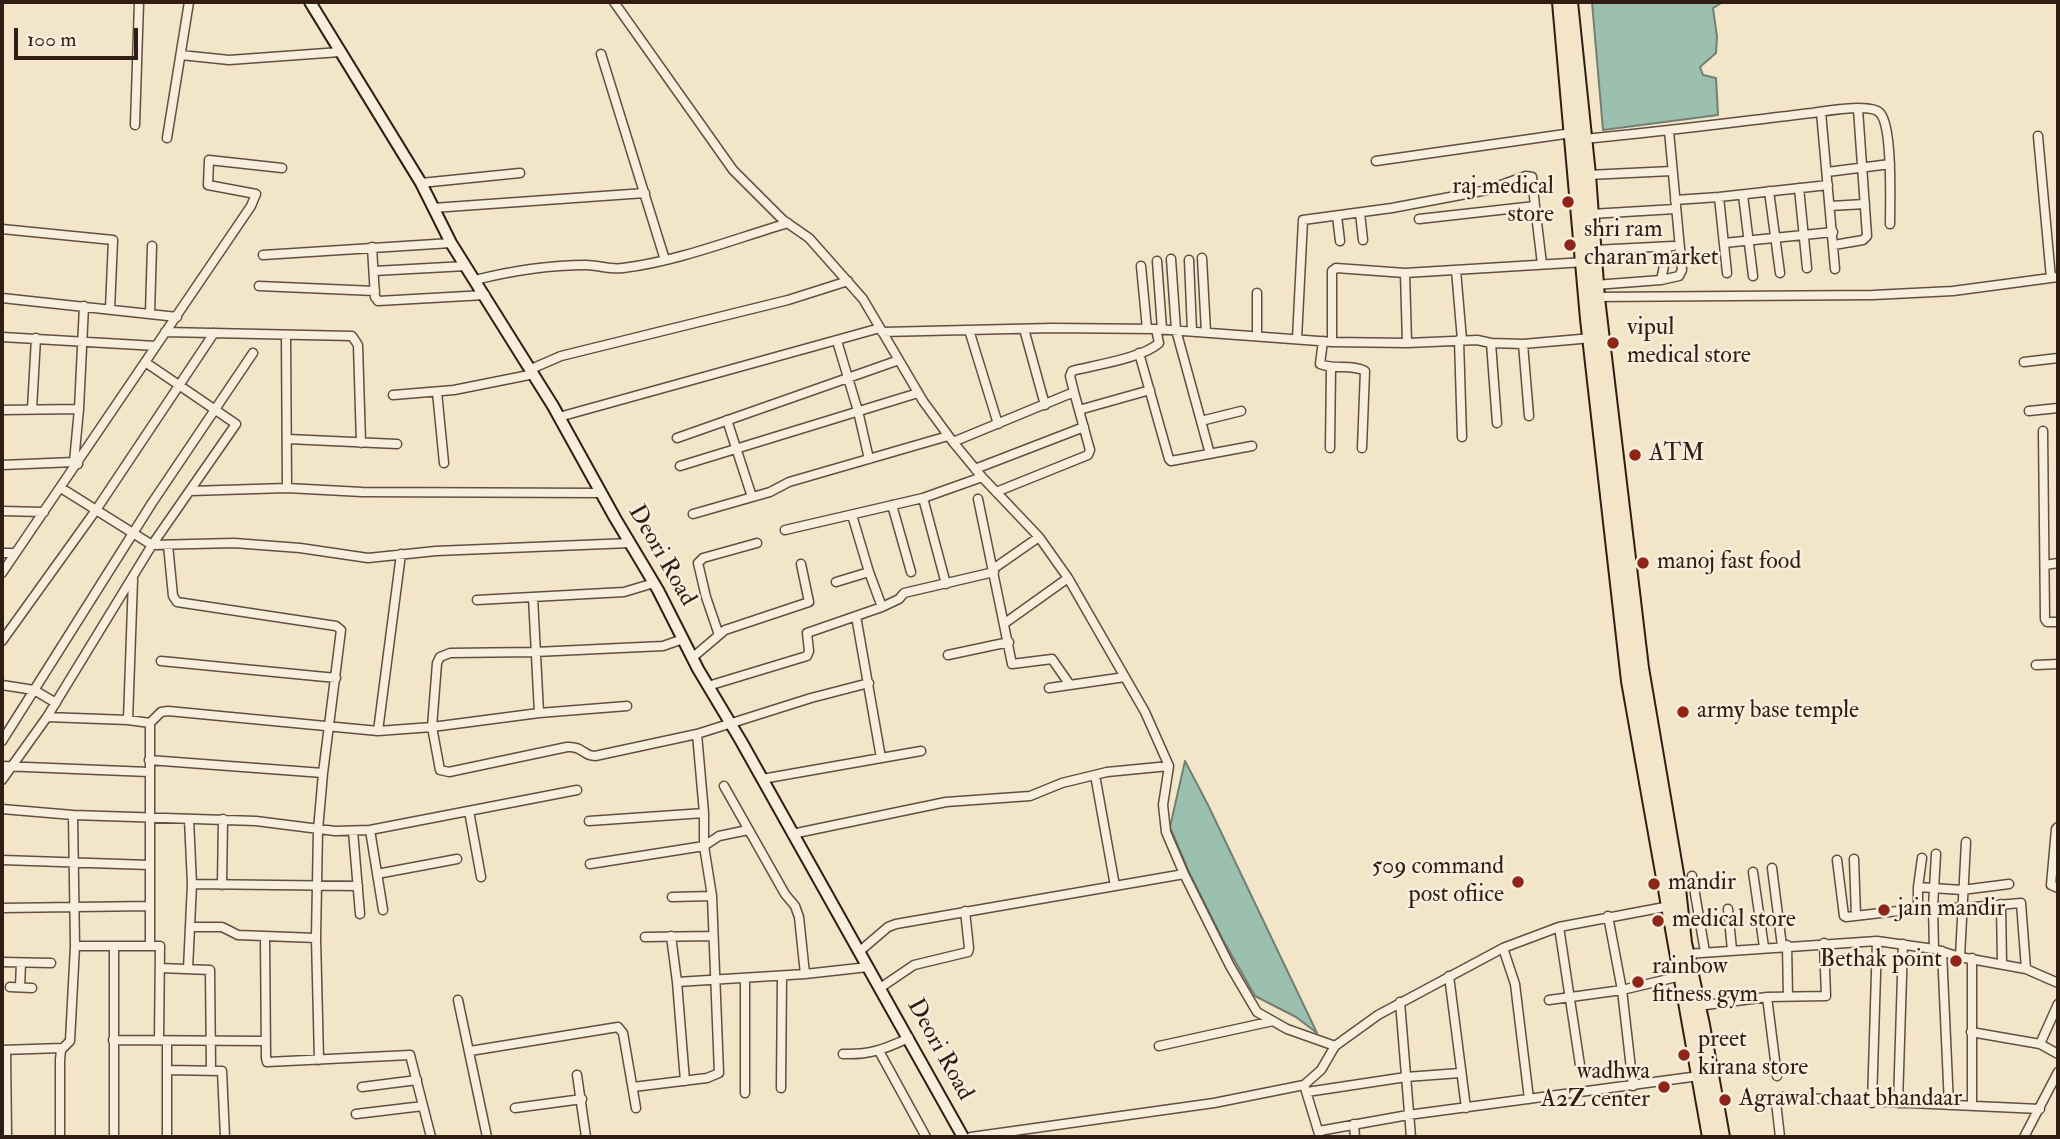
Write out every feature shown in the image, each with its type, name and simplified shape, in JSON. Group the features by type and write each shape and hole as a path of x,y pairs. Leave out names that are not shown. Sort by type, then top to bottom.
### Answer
{"highway":[{"path":"1560,2 1591,258"},
{"path":"1570,2 1578,136 1588,175 1591,214 1591,291 1629,681 1674,905 1698,1006 1722,1137"},
{"path":"1674,905 1681,976 1710,1137"}],"street":[{"path":"135,125 139,2"},
{"path":"167,138 188,2"},
{"name":"Deori Road","path":"310,2 421,183 451,243 559,417 963,1137"},
{"path":"614,2 733,170 808,239 863,299 918,393 951,439 982,477 1039,537 1068,578 1145,712 1169,766 1163,819 1166,832 1230,966 1257,1012 1287,1029 1335,1046"},
{"path":"181,55 229,60 340,52"},
{"path":"601,54 665,260"},
{"path":"1376,160 1578,136 1669,131 1872,108 1880,113 1885,126 1890,164 1890,224"},
{"path":"1834,245 1867,238 1858,109"},
{"path":"1821,112 1835,269"},
{"path":"1591,291 1679,276 1682,270 1669,131"},
{"path":"1591,291 1873,295 1952,291 2055,278 2038,136"},
{"path":"2,573 251,206 256,194 208,185 209,160 282,168"},
{"path":"1827,173 1890,164"},
{"path":"1588,175 1672,171"},
{"path":"421,183 520,173"},
{"path":"1297,339 1302,223 1307,218 1360,213 1487,190 1526,176 1532,177 1542,264"},
{"path":"1591,214 1828,185"},
{"path":"1799,188 1807,268"},
{"path":"1769,191 1780,273"},
{"path":"433,208 645,193"},
{"path":"1743,194 1753,276"},
{"path":"1719,197 1727,273"},
{"path":"1830,206 1865,204"},
{"path":"1419,219 1535,206"},
{"path":"1360,213 1363,240"},
{"path":"1337,216 1340,241"},
{"path":"475,280 557,265 590,265 618,269 665,260 788,223"},
{"path":"2,229 113,240 110,309"},
{"path":"1724,243 1833,232"},
{"path":"263,254 451,243"},
{"path":"150,313 152,246"},
{"path":"1332,342 1332,271 1336,268 1405,273 1456,270 1542,264 1680,246"},
{"path":"372,247 375,297 379,302 485,295"},
{"path":"1661,280 1668,247"},
{"path":"1202,258 1206,332"},
{"path":"1171,259 1176,330 1210,454"},
{"path":"1189,260 1192,331"},
{"path":"1155,329 1157,261"},
{"path":"374,271 466,266"},
{"path":"996,492 1085,458 1090,450 1070,376 1072,371 1139,353 1158,344 1141,266"},
{"path":"1456,270 1462,437"},
{"path":"1405,273 1407,343"},
{"path":"393,395 437,392 532,372 561,356 788,300 848,281"},
{"path":"260,286 375,291"},
{"path":"1257,293 1257,336"},
{"path":"2,298 177,317"},
{"path":"76,463 84,306"},
{"path":"1024,328 1045,405"},
{"path":"559,417 881,330 1155,329 1332,342 1407,343 1477,340 1523,344 1596,337"},
{"path":"969,330 998,424"},
{"path":"165,332 355,338 358,345 361,443"},
{"path":"2,640 96,510 214,333"},
{"path":"286,335 287,488"},
{"path":"2,337 156,346"},
{"path":"32,409 36,338"},
{"path":"837,341 869,459"},
{"path":"1322,341 1319,362 1331,368 1360,368 1365,371 1362,448"},
{"path":"1491,343 1497,424"},
{"path":"1523,344 1529,416"},
{"path":"2,741 133,534 253,353"},
{"path":"1139,353 1171,461 1252,446"},
{"path":"2024,362 2058,358"},
{"path":"677,438 899,360"},
{"path":"2,780 6,766 47,717 152,545 236,424 145,362"},
{"path":"1330,448 1331,368"},
{"path":"1079,410 1150,390"},
{"path":"437,392 444,463"},
{"path":"693,514 752,497 789,482 998,424 1074,392"},
{"path":"680,466 918,393"},
{"path":"2029,411 2058,408"},
{"path":"2,410 79,409"},
{"path":"1201,421 1241,411"},
{"path":"727,420 752,497"},
{"path":"975,469 1084,427"},
{"path":"2043,430 2045,620 2058,622"},
{"path":"288,439 397,444"},
{"path":"2,465 76,463"},
{"path":"785,530 923,498 982,477"},
{"path":"61,488 152,545 233,543 289,547 368,558 401,554 630,543"},
{"path":"190,491 287,488 362,492 601,493"},
{"path":"923,498 946,584"},
{"path":"978,499 1011,660 1014,665 1052,659 1070,685"},
{"path":"892,505 911,572"},
{"path":"2,511 44,512"},
{"path":"852,515 882,607"},
{"path":"708,686 807,656 807,634 882,607 899,599 904,593 993,571 1039,537"},
{"path":"719,635 698,563 703,558 757,543"},
{"path":"168,545 173,596 177,602 340,628 342,632 328,726 318,831 316,938 319,1060"},
{"path":"2,553 15,553"},
{"path":"378,731 401,554"},
{"path":"2045,565 2058,563"},
{"path":"692,658 725,630 809,602 801,564"},
{"path":"836,582 869,572"},
{"path":"1004,623 1068,578"},
{"path":"128,720 133,579"},
{"path":"477,600 624,592 654,583"},
{"path":"533,597 539,713"},
{"path":"856,616 881,758"},
{"path":"683,639 663,646 450,653 440,657 437,663 432,727 440,769 449,772 567,747 581,748 587,755 595,756 697,734 869,682"},
{"path":"948,655 1009,642"},
{"path":"161,661 336,678"},
{"path":"2036,665 2058,664"},
{"path":"1049,688 1125,677"},
{"path":"2,685 34,690 56,703"},
{"path":"150,944 150,723 161,712 378,731 627,706"},
{"path":"47,717 150,723"},
{"path":"634,1087 685,1081 719,1073 712,896 704,846 697,734"},
{"path":"762,779 921,751"},
{"path":"149,760 323,773"},
{"path":"6,766 149,772"},
{"path":"792,834 946,802 1030,796 1062,783 1107,772 1169,766"},
{"path":"1095,775 1115,886"},
{"path":"724,786 796,910 805,974"},
{"path":"2,809 73,815 257,821 318,831 353,831 577,790"},
{"path":"469,811 481,877"},
{"path":"589,821 704,813"},
{"path":"6,1137 4,1050 62,1048 70,1041 75,946 73,815"},
{"path":"188,969 192,884 189,819"},
{"path":"222,885 223,819"},
{"path":"2058,827 2051,885 2058,888"},
{"path":"370,830 383,910"},
{"path":"590,864 704,846 719,836 748,830"},
{"path":"353,831 360,914"},
{"path":"1960,957 1966,842"},
{"path":"1936,854 1933,907 1949,1105"},
{"path":"1918,909 1922,858"},
{"path":"377,874 457,859"},
{"path":"1854,859 1856,916"},
{"path":"2,860 149,865"},
{"path":"1837,860 1844,916 2019,902 2022,905 2026,969"},
{"path":"1772,868 1784,945 1788,996"},
{"path":"1753,872 1764,947"},
{"path":"860,951 888,927 896,924 1184,874"},
{"path":"1692,876 1705,952"},
{"path":"192,884 358,886"},
{"path":"1918,887 1962,890 2009,884"},
{"path":"672,897 712,896"},
{"path":"2001,904 2001,964"},
{"path":"1306,1089 1335,1046 1400,1002 1503,948 1559,927 1674,905"},
{"path":"2,908 150,906"},
{"path":"1728,909 1732,950"},
{"path":"880,988 914,965 968,952 965,911"},
{"path":"1608,916 1622,990 1633,1086"},
{"path":"190,927 222,927 238,936 316,938"},
{"path":"1559,927 1580,1065"},
{"path":"671,936 685,1081"},
{"path":"645,937 713,936"},
{"path":"265,937 265,1058 270,1063 408,1054 412,1057 431,1137"},
{"path":"1686,954 1784,945 1877,941 1938,950 1960,957 2026,969 2058,983"},
{"path":"1872,1103 1877,941"},
{"path":"1698,1006 1767,997 1826,996 1824,943"},
{"path":"1898,1103 1903,944"},
{"path":"75,946 160,946 163,1041 168,1070 167,1137"},
{"path":"114,946 114,1137"},
{"path":"1503,948 1515,984 1529,1099"},
{"path":"1972,958 1972,1106"},
{"path":"2,962 51,963"},
{"path":"20,987 21,963"},
{"path":"677,982 745,979 868,967"},
{"path":"160,968 210,970 211,1070"},
{"path":"780,1088 782,975"},
{"path":"1449,976 1466,1108"},
{"path":"1549,1000 1622,990 1681,976"},
{"path":"745,979 745,1093"},
{"path":"9,987 32,988"},
{"path":"1767,997 1777,1076"},
{"path":"458,1000 487,1137"},
{"path":"1400,1002 1410,1137"},
{"path":"2040,1044 2058,1004"},
{"path":"1159,1046 1273,1021"},
{"path":"470,1051 618,1027 623,1033 636,1108"},
{"path":"1971,1032 2040,1044 2058,1054"},
{"path":"843,1054 867,1055 909,1038"},
{"path":"113,1040 265,1041"},
{"path":"60,1137 62,1048"},
{"path":"879,1051 926,1137"},
{"path":"168,1070 220,1070 223,1074 225,1137"},
{"path":"2024,1137 2058,1072"},
{"path":"971,1137 1306,1089 1460,1073"},
{"path":"577,1075 586,1137"},
{"path":"1306,1089 1319,1134 1354,1124 1408,1115 1699,1076"},
{"path":"362,1087 417,1080"},
{"path":"2048,1093 2058,1093"},
{"path":"1780,1137 1777,1098 2040,1109"},
{"path":"515,1108 582,1099"},
{"path":"356,1114 423,1106"},
{"path":"1354,1124 1355,1137"}],"shaded area":[{"path":"1592,2 1723,2 1713,8 1716,53 1700,67 1703,75 1716,78 1718,115 1603,130"},
{"path":"1185,761 1317,1033 1296,1017 1255,996 1189,872 1170,827"}],"place":[{"name":"raj medical store","path":"1568,202"},
{"name":"shri ram charan market","path":"1570,245"},
{"name":"vipul medical store","path":"1613,343"},
{"name":"ATM","path":"1635,455"},
{"name":"manoj fast food","path":"1643,563"},
{"name":"army base temple","path":"1683,712"},
{"name":"509 command post ofiice","path":"1518,882"},
{"name":"mandir","path":"1654,884"},
{"name":"jain mandir","path":"1884,910"},
{"name":"medical store","path":"1658,921"},
{"name":"Bethak point","path":"1956,961"},
{"name":"rainbow fitness gym","path":"1638,982"},
{"name":"preet kirana store","path":"1684,1055"},
{"name":"wadhwa A2Z center","path":"1664,1087"},
{"name":"Agrawal chaat bhandaar","path":"1725,1100"}]}
